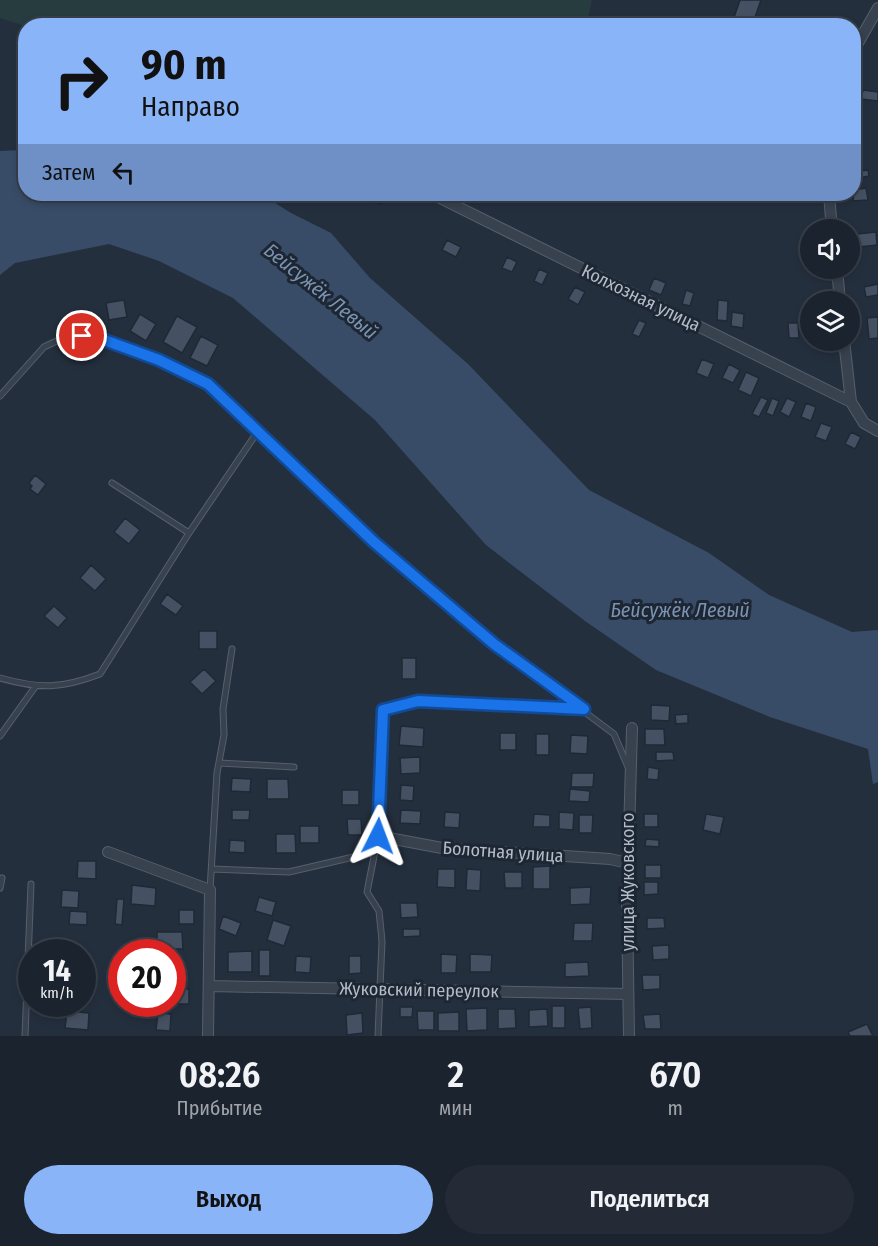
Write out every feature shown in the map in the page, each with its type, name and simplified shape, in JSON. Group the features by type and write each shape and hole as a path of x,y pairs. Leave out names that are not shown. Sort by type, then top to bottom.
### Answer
{"street":[{"path":"861,38 878,8"},
{"name":"Колхозная улица","path":"446,201 851,402 864,423 878,431"},
{"path":"830,201 831,219"},
{"path":"845,351 851,402"},
{"name":"улица Жуковского","path":"629,1036 628,863 629,768 632,728"},
{"name":"Болотная улица","path":"378,836 441,848 610,859 628,863"},
{"path":"108,852 210,890 208,1036"},
{"name":"Жуковский переулок","path":"209,986 628,994"}],"lane":[{"path":"0,396 44,347 68,336 96,337 159,360 208,384 374,542 494,644 584,709 614,734 629,768"},
{"path":"0,678 35,687 76,683 100,674 189,533 258,431"},
{"path":"112,483 189,533"},
{"path":"210,890 219,763 224,735 223,709 232,649"},
{"path":"0,736 35,687"},
{"path":"378,1036 378,989 382,941 379,911 367,892 378,836 383,710 418,701 584,709"},
{"path":"219,763 294,767"},
{"path":"212,869 289,872 375,852"},
{"path":"0,888 2,878"},
{"path":"25,1036 32,884"}],"green space":[{"path":"0,0 592,0 588,18 18,18 18,24 0,18"}],"water":[{"name":"Бейсужёк Левый","path":"18,150 18,201 272,201 331,233 370,278 468,364 589,490 709,553 769,595 852,632 878,630 878,782 873,784 868,749 770,717 656,670 585,621 486,545 375,420 233,298 159,261 109,244 15,263 0,275 0,151"}],"building":[{"path":"740,0 761,0 755,18 734,18"},
{"path":"863,90 878,92 878,101 861,99"},
{"path":"868,170 869,176 861,178 861,171"},
{"path":"866,188 868,200 861,200 861,189"},
{"path":"876,232 877,245 860,247 860,234"},
{"path":"447,240 461,247 456,257 442,250"},
{"path":"507,257 517,262 512,272 502,268"},
{"path":"539,269 548,273 542,285 534,281"},
{"path":"654,278 666,283 661,295 649,290"},
{"path":"878,284 878,295 866,297 864,287"},
{"path":"575,287 585,292 578,305 568,299"},
{"path":"686,290 694,293 690,306 682,304"},
{"path":"124,300 127,317 109,320 106,303"},
{"path":"718,300 728,301 727,321 717,320"},
{"path":"732,312 744,314 743,328 731,326"},
{"path":"140,314 156,324 146,341 130,331"},
{"path":"177,316 197,327 182,353 163,342"},
{"path":"878,317 878,338 869,339 867,318"},
{"path":"639,320 646,323 639,337 632,334"},
{"path":"788,323 798,323 799,338 789,338"},
{"path":"201,336 218,345 207,366 190,358"},
{"path":"702,359 714,364 708,378 696,373"},
{"path":"729,364 740,370 733,383 722,378"},
{"path":"746,372 759,378 751,396 738,390"},
{"path":"761,397 768,400 759,417 752,414"},
{"path":"772,398 779,401 773,416 766,413"},
{"path":"787,398 796,402 789,417 780,412"},
{"path":"806,403 816,407 811,421 801,417"},
{"path":"821,423 832,427 826,441 815,437"},
{"path":"851,432 861,437 855,449 845,444"},
{"path":"35,475 46,484 38,495 30,489 32,486 29,483"},
{"path":"125,518 140,530 129,544 114,532"},
{"path":"91,565 106,579 95,591 80,578"},
{"path":"167,594 183,606 176,615 160,604"},
{"path":"54,606 67,618 58,628 44,616"},
{"path":"199,631 217,631 217,649 199,649"},
{"path":"402,658 416,658 416,679 402,679"},
{"path":"204,669 216,681 202,694 190,682"},
{"path":"651,705 670,706 669,721 651,720"},
{"path":"688,714 688,723 676,724 675,715"},
{"path":"401,726 424,728 423,747 399,745"},
{"path":"645,729 664,729 665,745 645,745"},
{"path":"500,733 516,733 516,750 500,750"},
{"path":"536,734 549,734 549,755 536,755"},
{"path":"571,735 588,736 587,754 570,753"},
{"path":"656,752 673,752 674,760 656,761"},
{"path":"420,757 420,773 401,774 400,758"},
{"path":"648,767 659,769 658,780 647,779"},
{"path":"572,773 594,773 593,787 571,787"},
{"path":"232,778 251,779 250,792 231,791"},
{"path":"267,779 288,779 289,799 267,799"},
{"path":"401,785 414,786 413,801 400,800"},
{"path":"570,789 590,791 589,802 569,801"},
{"path":"342,790 359,790 359,805 342,805"},
{"path":"232,810 250,810 249,820 232,820"},
{"path":"401,810 421,811 420,824 400,823"},
{"path":"445,812 460,813 459,828 444,827"},
{"path":"559,812 574,813 573,830 559,829"},
{"path":"534,814 550,815 550,827 533,827"},
{"path":"644,814 658,814 658,827 644,827"},
{"path":"706,814 724,817 720,834 703,830"},
{"path":"579,815 593,815 592,833 579,833"},
{"path":"347,819 361,819 362,835 348,835"},
{"path":"300,826 319,826 319,843 300,843"},
{"path":"276,834 295,834 296,853 276,853"},
{"path":"646,839 659,840 659,847 645,846"},
{"path":"230,840 245,841 245,853 229,852"},
{"path":"78,861 96,861 96,879 77,878"},
{"path":"645,865 661,865 661,878 645,878"},
{"path":"550,866 550,889 533,889 533,867"},
{"path":"438,869 455,869 455,888 437,887"},
{"path":"467,869 481,870 480,891 466,890"},
{"path":"504,872 522,872 522,888 505,888"},
{"path":"644,882 658,882 658,894 644,895"},
{"path":"132,885 156,888 155,906 131,904"},
{"path":"591,887 590,904 570,905 570,888"},
{"path":"62,890 79,891 78,908 61,907"},
{"path":"259,897 276,902 272,916 255,911"},
{"path":"117,899 124,899 122,925 115,924"},
{"path":"400,903 417,903 418,917 401,918"},
{"path":"179,910 194,910 194,924 179,924"},
{"path":"70,911 87,912 87,925 69,924"},
{"path":"223,916 241,923 236,936 219,929"},
{"path":"647,918 664,918 665,928 647,929"},
{"path":"273,920 291,926 284,946 267,940"},
{"path":"574,923 593,923 592,941 573,941"},
{"path":"403,929 420,929 420,936 403,937"},
{"path":"157,932 182,932 182,939 157,939"},
{"path":"669,945 669,959 653,960 652,946"},
{"path":"259,950 270,950 270,976 259,976"},
{"path":"252,951 252,972 228,972 228,952"},
{"path":"441,954 457,955 456,973 441,973"},
{"path":"470,954 492,955 491,972 470,972"},
{"path":"296,956 311,957 310,973 295,972"},
{"path":"349,956 361,956 361,973 349,974"},
{"path":"588,962 589,976 565,977 565,963"},
{"path":"642,975 660,975 660,989 643,990"},
{"path":"186,989 189,989 189,1004 186,1004"},
{"path":"552,1006 565,1006 565,1028 552,1028"},
{"path":"400,1007 413,1007 412,1017 400,1017"},
{"path":"591,1007 592,1028 580,1029 578,1008"},
{"path":"487,1008 487,1030 467,1031 466,1009"},
{"path":"498,1009 515,1009 516,1028 498,1029"},
{"path":"547,1009 548,1026 529,1027 529,1010"},
{"path":"417,1011 434,1011 434,1030 418,1030"},
{"path":"459,1012 459,1031 438,1031 438,1013"},
{"path":"362,1013 363,1033 347,1035 346,1015"},
{"path":"660,1014 661,1029 645,1029 643,1015"},
{"path":"66,1017 89,1017 88,1030 65,1028"},
{"path":"158,1017 171,1017 170,1031 156,1030"},
{"path":"867,1024 873,1036 850,1036 848,1032"}],"route":[{"path":"82,336 96,337 159,360 208,384 374,542 494,644 584,709 418,701 383,710 378,836"}]}
